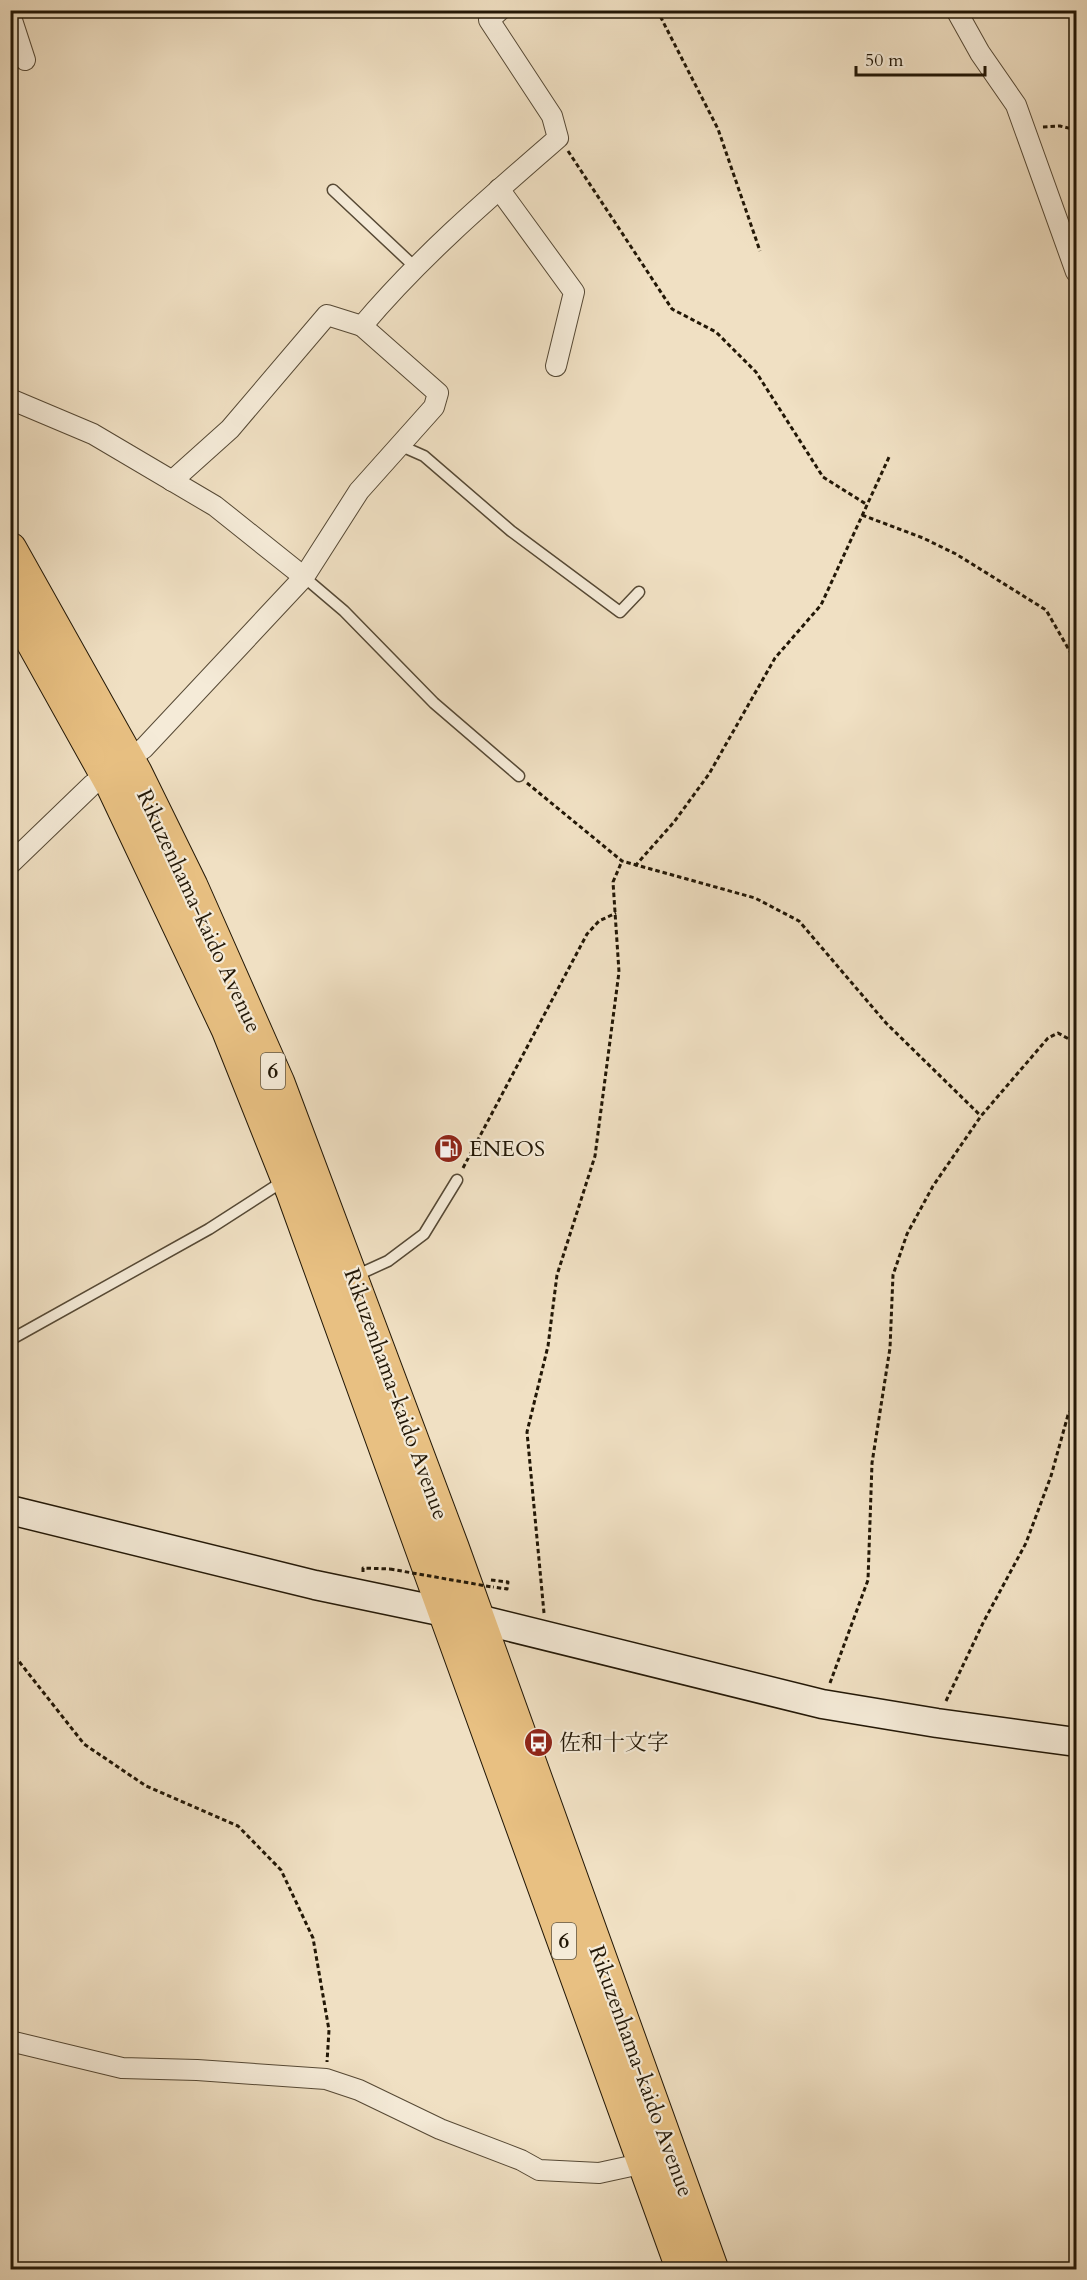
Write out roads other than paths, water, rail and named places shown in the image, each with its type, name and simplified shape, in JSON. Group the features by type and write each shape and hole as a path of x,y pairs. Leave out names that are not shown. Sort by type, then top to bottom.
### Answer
{"highway":[{"name":"Rikuzenhama-kaido Avenue","path":"10,549 118,767 288,1178 340,1281 478,1619 712,2270"},
{"name":"Rikuzenhama-kaido Avenue","path":"10,601 118,767 191,886 278,1083 445,1613 682,2270"}],"street":[{"path":"956,10 980,53 1016,105 1077,272"},
{"path":"10,14 25,60"},
{"path":"362,326 416,267 558,138 552,116 489,14"},
{"path":"500,189 574,292 556,366"},
{"path":"10,864 92,785 144,748 304,577 359,491 435,407 438,393 362,326 327,315 230,429 172,481"},
{"path":"10,399 93,434 215,506 304,577"},
{"path":"10,1510 315,1585 547,1635 822,1704 937,1724 1077,1742"},
{"path":"10,2041 122,2068 197,2070 326,2079 358,2090 440,2129 539,2169 598,2173 645,2163"}],"lane":[{"path":"333,190 416,267"},
{"path":"399,445 424,456 511,531 620,612 639,592"},
{"path":"304,577 344,611 434,703 519,776"},
{"path":"10,1340 209,1229 288,1178"},
{"path":"340,1281 388,1261 424,1234 457,1180"}],"place":[{"name":"ENEOS","path":"448,1149"},
{"name":"佐和十文字","path":"538,1743"}]}
